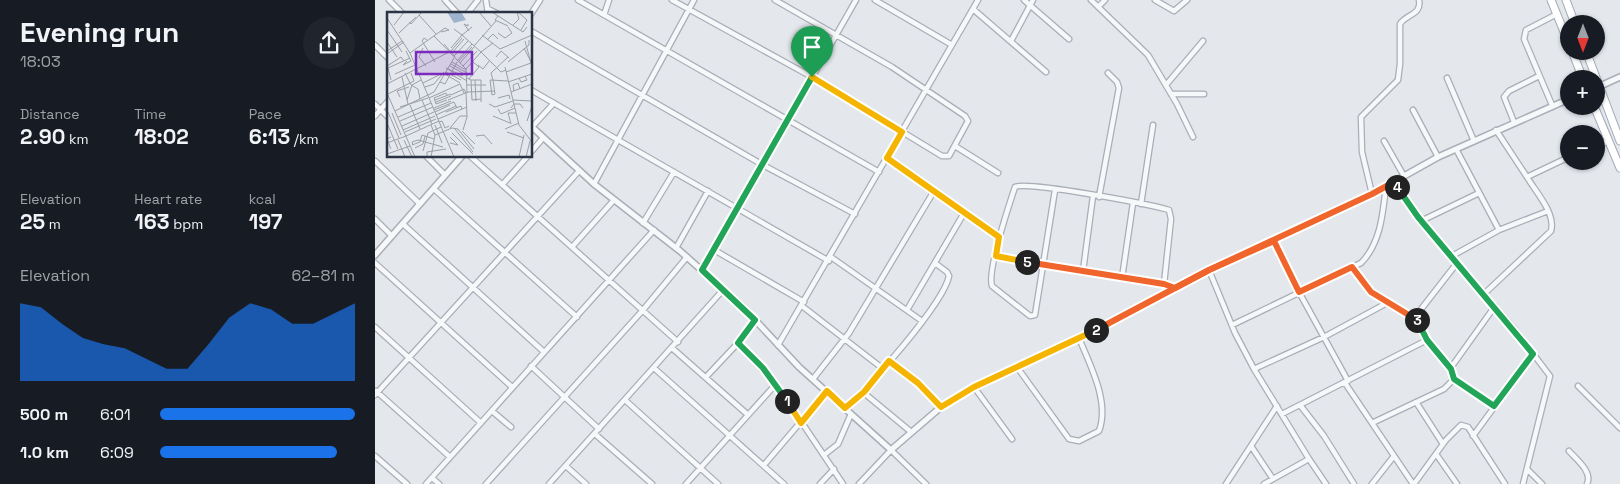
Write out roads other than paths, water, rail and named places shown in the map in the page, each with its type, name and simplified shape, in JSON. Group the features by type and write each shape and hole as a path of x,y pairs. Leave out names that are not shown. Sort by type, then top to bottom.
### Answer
{"main road":[{"path":"1551,0 1560,22"},
{"path":"1566,0 1572,15"},
{"path":"1605,102 1617,127 1620,141"},
{"path":"1598,115 1620,168"}],"street":[{"path":"389,0 401,12"},
{"path":"445,0 456,12"},
{"path":"469,12 478,0"},
{"path":"487,0 488,11"},
{"path":"532,12 540,0"},
{"path":"578,0 879,172"},
{"path":"604,16 609,0"},
{"path":"672,0 812,77 942,156 949,156 966,127 967,119 927,89 775,0"},
{"path":"594,184 695,0"},
{"path":"702,270 856,0"},
{"path":"875,0 952,45"},
{"path":"778,345 830,259 978,0"},
{"path":"1024,0 1032,2 1069,39"},
{"path":"1091,0 1143,50 1166,85 1193,137"},
{"path":"1098,7 1105,0"},
{"path":"1155,0 1174,11 1187,0"},
{"path":"1372,194 1361,152 1361,117 1398,80 1399,24 1416,13 1420,6 1419,0"},
{"path":"1011,42 1032,2"},
{"path":"973,9 1046,72"},
{"path":"1552,105 1524,39 1524,34 1526,30 1557,14"},
{"path":"533,31 763,165 855,214"},
{"path":"1166,85 1203,41"},
{"path":"375,45 387,57"},
{"path":"1099,197 1119,88 1117,82 1108,73"},
{"path":"1514,122 1504,97 1509,92 1539,76"},
{"path":"1605,84 1620,77"},
{"path":"1447,78 1474,141"},
{"path":"533,91 618,141 830,259 877,288 923,321"},
{"path":"1171,94 1204,94"},
{"path":"375,116 387,102"},
{"path":"859,484 910,431 941,407 974,387 1079,338 1209,270 1372,194 1438,157 1560,102"},
{"path":"533,124 554,103"},
{"path":"375,104 387,116"},
{"path":"1413,110 1438,157"},
{"path":"1141,204 1153,125"},
{"path":"533,128 594,184 702,270 813,379 926,484"},
{"path":"1484,294 1547,238 1553,225 1548,212 1527,177 1496,130"},
{"path":"533,150 543,138"},
{"path":"1384,141 1404,176"},
{"path":"1605,143 1609,141"},
{"path":"955,146 999,172"},
{"path":"1456,149 1499,230"},
{"path":"428,158 445,175"},
{"path":"375,255 460,158"},
{"path":"472,158 678,342"},
{"path":"502,185 526,158"},
{"path":"887,158 999,237"},
{"path":"375,162 420,204"},
{"path":"1527,177 1560,162"},
{"path":"450,457 376,392 579,171"},
{"path":"643,222 674,172"},
{"path":"1394,182 1418,217 1423,220 1457,263 1495,306 1550,378 1523,484"},
{"path":"1055,190 1036,312 1032,316 991,286 999,237 1015,187 1023,185 1055,190 1093,196 1168,209 1171,213 1164,284"},
{"path":"1232,324 1352,267 1367,257 1374,245 1380,226 1387,186"},
{"path":"434,189 577,317"},
{"path":"676,248 708,191"},
{"path":"813,379 845,338 934,192"},
{"path":"1423,220 1479,193"},
{"path":"1083,271 1093,196"},
{"path":"572,247 614,200"},
{"path":"1122,278 1133,203"},
{"path":"1452,256 1499,230 1548,212"},
{"path":"907,310 964,213"},
{"path":"375,219 392,236"},
{"path":"403,224 544,352"},
{"path":"426,484 654,230"},
{"path":"1274,241 1346,382 1413,484 1443,444 1461,425 1468,427 1505,484"},
{"path":"714,250 803,304 883,368"},
{"path":"996,256 1164,284 1175,288"},
{"path":"486,484 643,310 687,257"},
{"path":"375,263 512,387"},
{"path":"845,408 864,392 923,321 948,280 947,272 935,263"},
{"path":"1415,318 1457,263"},
{"path":"1352,267 1371,292 1415,318 1427,340 1451,369 1454,379 1494,406"},
{"path":"1209,270 1232,324 1254,368 1326,484"},
{"path":"549,484 723,290"},
{"path":"1254,368 1324,337 1387,303"},
{"path":"1451,369 1495,306"},
{"path":"706,377 738,343 755,320"},
{"path":"375,327 481,423"},
{"path":"1017,367 1069,439 1079,441 1099,431 1101,414 1096,380 1079,338"},
{"path":"1282,414 1427,340"},
{"path":"738,343 776,384 843,484"},
{"path":"672,348 747,414"},
{"path":"1473,436 1533,354"},
{"path":"889,361 918,383 941,407"},
{"path":"531,366 599,429"},
{"path":"654,368 784,484"},
{"path":"1372,423 1444,388 1454,379"},
{"path":"686,484 776,384"},
{"path":"1578,386 1620,428"},
{"path":"974,387 1012,439"},
{"path":"764,465 827,391"},
{"path":"864,392 910,431"},
{"path":"625,400 718,484"},
{"path":"1416,402 1443,444"},
{"path":"1301,405 1324,436 1354,484"},
{"path":"1226,484 1277,406"},
{"path":"492,410 511,427"},
{"path":"824,455 838,444 851,414"},
{"path":"595,434 652,484"},
{"path":"1251,446 1273,479"},
{"path":"1569,451 1588,473 1589,480 1587,484 1580,484"},
{"path":"1437,454 1457,484"},
{"path":"375,456 407,484"},
{"path":"1372,484 1394,456"},
{"path":"1264,484 1309,459"},
{"path":"566,466 586,484"},
{"path":"820,484 834,469"},
{"path":"1528,470 1542,484"},
{"path":"432,478 439,484"}]}
